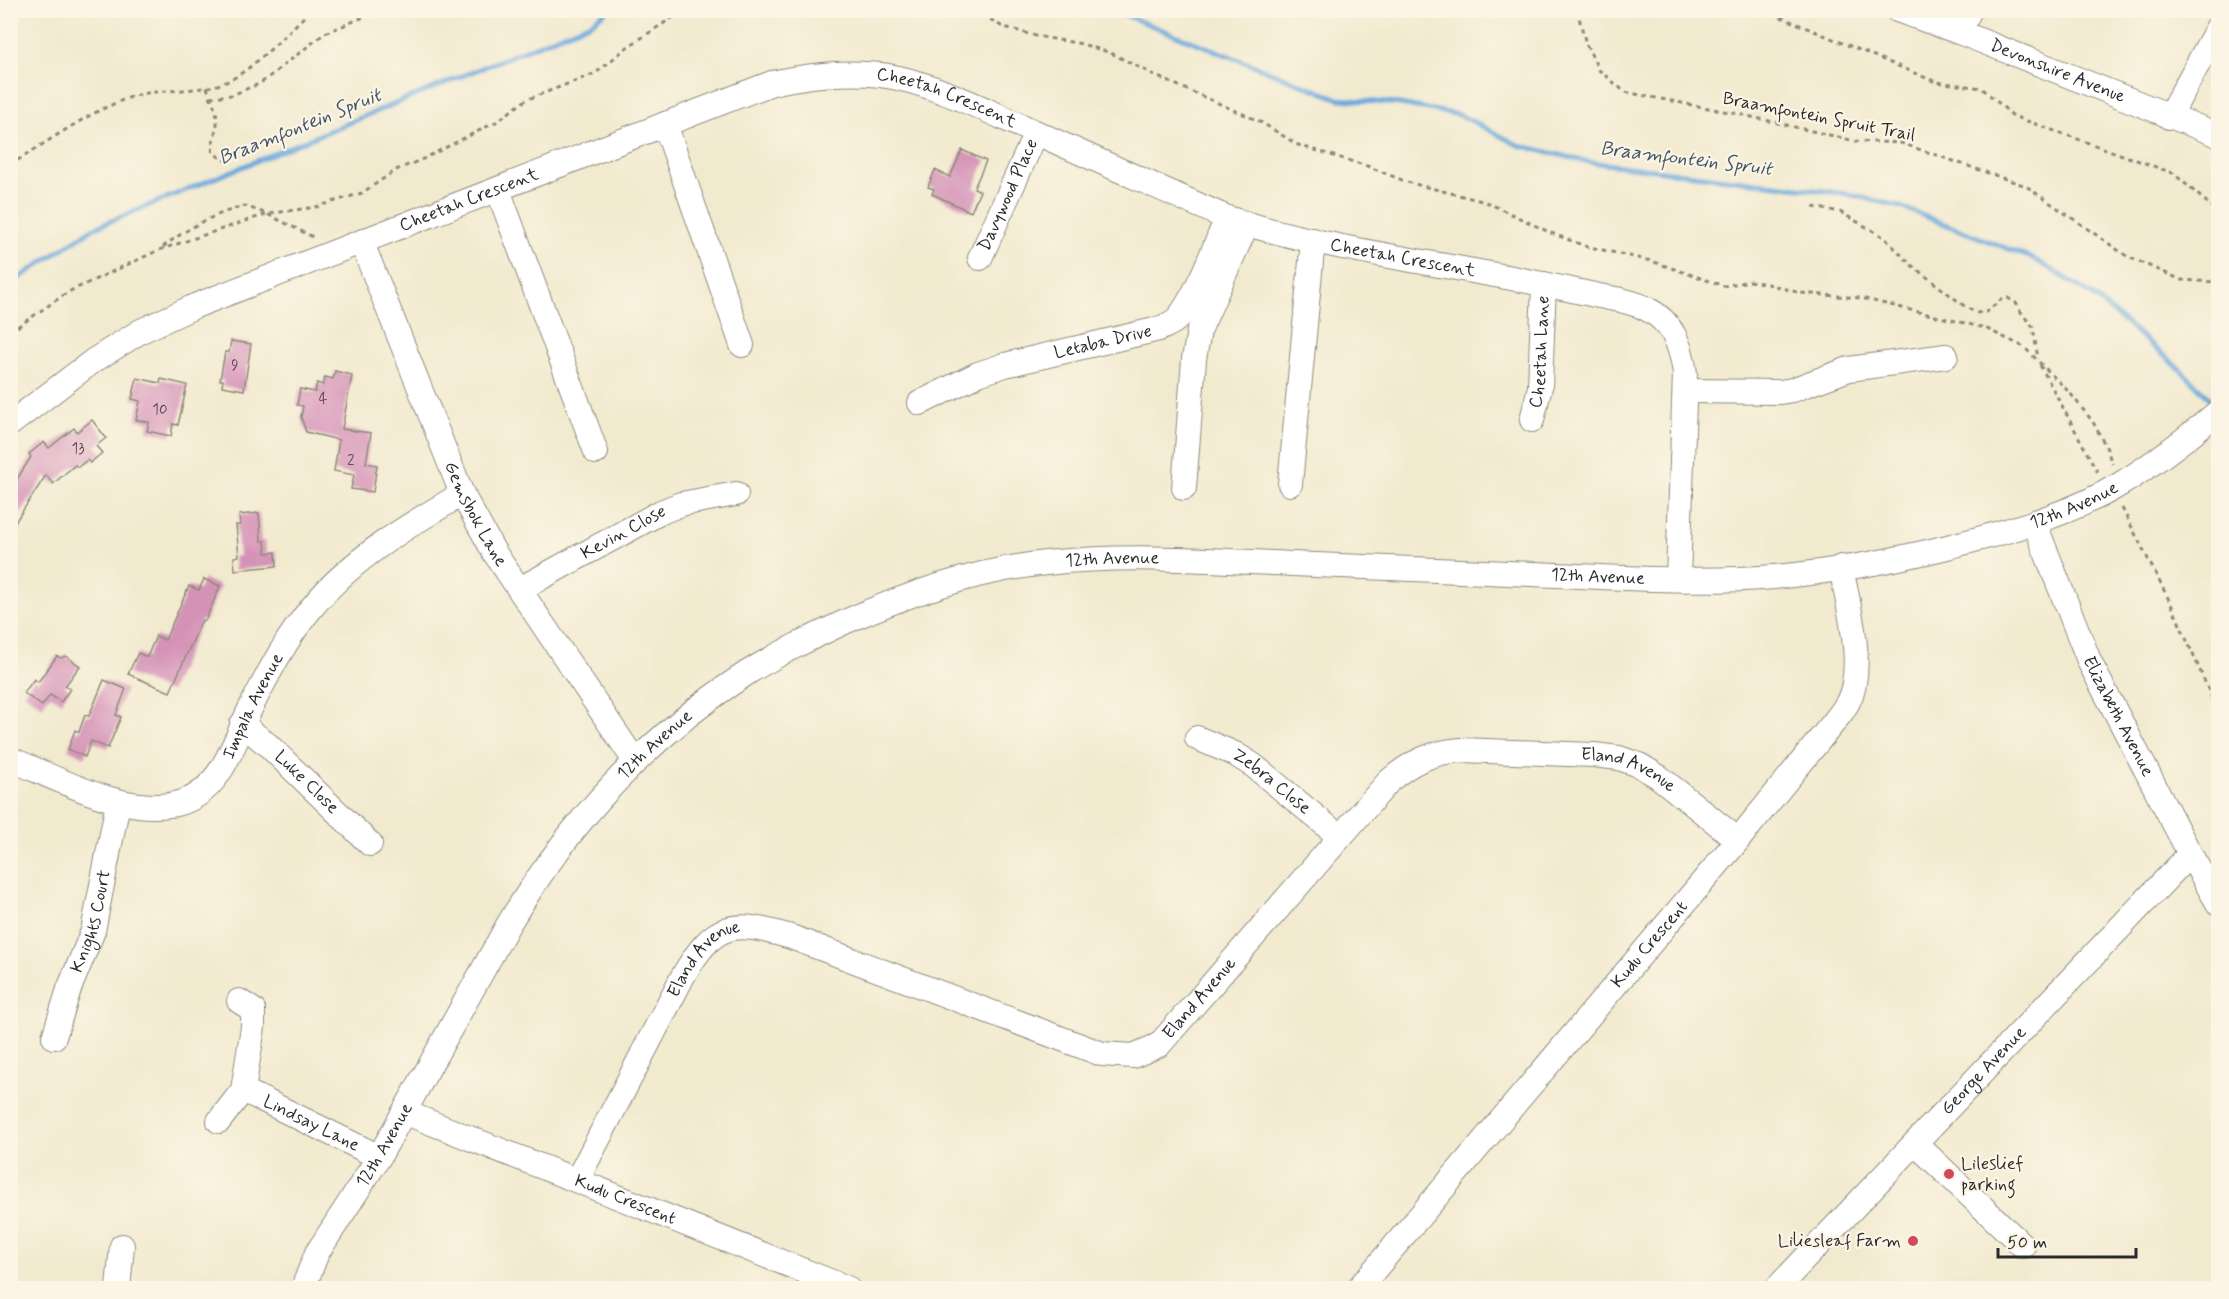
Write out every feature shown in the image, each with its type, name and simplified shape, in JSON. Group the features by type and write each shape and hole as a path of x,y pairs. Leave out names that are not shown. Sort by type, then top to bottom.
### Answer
{"street":[{"name":"Devonshire Avenue","path":"1897,10 1959,32 2218,135"},
{"path":"1959,32 1970,10"},
{"path":"2169,117 2218,27"},
{"name":"Cheetah Crescent","path":"10,424 93,361 141,331 195,306 772,83 810,74 883,75 919,84 980,108 1237,221 1313,240 1630,302 1648,309 1662,319 1674,333 1682,351 1685,373 1678,579"},
{"path":"665,124 742,345"},
{"name":"Davywood Place","path":"980,258 1036,133"},
{"path":"498,190 596,452"},
{"path":"1184,488 1194,359 1199,331 1237,221"},
{"name":"Letaba Drive","path":"920,403 978,374 1158,329 1172,323 1181,314 1237,221"},
{"path":"1290,484 1313,240"},
{"name":"Gemsbok Lane","path":"362,243 462,494 494,552 635,761"},
{"name":"Cheetah Lane","path":"1532,420 1540,387 1544,284"},
{"path":"1686,391 1780,392 1792,390 1849,369 1946,356"},
{"name":"12th Avenue","path":"307,1285 317,1253 379,1157 530,888 573,828 635,761 695,711 747,673 804,641 891,601 969,577 1043,563 1114,559 1210,560 1678,579 1776,576 1841,567 1939,550 2034,522 2088,501 2185,440 2218,412"},
{"name":"Impala Avenue","path":"10,759 118,803 138,806 184,802 216,777 286,642 314,604 350,568 380,544 462,494"},
{"name":"Kevin Close","path":"520,589 661,512 681,504 736,494"},
{"name":"Elizabeth Avenue","path":"2034,522 2090,663 2218,903"},
{"name":"Kudu Crescent","path":"1359,1288 1738,840 1848,702 1854,683 1855,662 1841,567"},
{"name":"Luke Close","path":"242,724 268,745 370,844"},
{"name":"Zebra Close","path":"1197,738 1235,754 1254,766 1339,836"},
{"name":"Eland Avenue","path":"576,1180 697,951 711,936 727,929 745,926 791,937 1102,1054 1133,1056 1160,1045 1389,781 1406,767 1442,752 1461,750 1594,754 1619,758 1639,765 1659,777 1738,840"},
{"name":"Knights Court","path":"54,1037 69,989 93,931 118,803"},
{"name":"George Avenue","path":"1777,1288 2190,854"},
{"name":"Lindsay Lane","path":"219,1121 243,1090 253,1026 253,1010 239,1001"},
{"name":"Lindsay Lane","path":"243,1090 379,1157"},
{"name":"Kudu Crescent","path":"404,1112 847,1288"},
{"path":"1915,1143 2023,1246"},
{"path":"118,1288 122,1246"}],"path":[{"path":"10,165 91,115 133,96 207,87 228,81 253,63 311,10"},
{"path":"210,97 232,95 261,83 325,33 381,10"},
{"path":"10,332 68,292 159,250 267,214 316,207 362,193 396,170 496,122 526,100 596,73 626,48 684,10"},
{"path":"975,10 1002,26 1112,53 1168,82 1259,121 1298,145 1367,166 1407,182 1486,202 1551,233 1585,246 1651,261 1724,285 1749,281 1800,292 1861,298 1985,328 2024,347 2093,422 2107,449 2115,482 2128,517 2172,606 2218,712"},
{"name":"Braamfontein Spruit Trail","path":"1577,10 1586,44 1599,70 1625,92 1739,114 1855,141 1901,143 2026,186 2128,257 2182,280 2218,282"},
{"path":"1764,10 1936,82 1982,88 2013,116 2173,173 2218,212"},
{"path":"207,87 218,123 211,146 213,153 226,161"},
{"path":"159,250 179,234 246,206 308,234 337,253"},
{"path":"1813,207 1840,212 1884,237 1910,264 1962,305 1976,313 1986,312 2003,298 2012,299 2033,327 2038,360 2100,478 2115,482"}],"building":[{"path":"962,150 986,161 974,188 980,191 971,212 932,194 934,189 928,187 935,170 950,177"},
{"path":"231,341 251,344 244,390 222,386 223,380 220,380 225,352 229,352"},
{"path":"335,371 352,375 342,429 371,433 366,463 377,465 373,492 351,489 354,475 334,471 339,440 306,432 301,417 303,406 297,405 300,389 315,392 317,383 323,385 325,377 333,379"},
{"path":"137,378 160,383 161,379 187,385 178,425 173,424 171,436 147,431 149,422 136,420 140,401 132,399"},
{"path":"92,420 106,438 96,446 102,453 90,463 87,460 78,467 75,465 53,484 46,475 10,530 10,490 31,457 29,454 44,442 49,448 74,428 77,432"},
{"path":"259,513 261,541 265,541 266,553 276,552 277,566 235,570 234,557 239,556 236,525 240,525 239,515"},
{"path":"204,579 220,586 170,692 128,674 138,653 147,657 156,636 165,640 189,586 199,590"},
{"path":"57,656 60,658 66,656 80,666 65,686 70,689 61,702 50,695 42,706 24,693 34,679 38,682"},
{"path":"104,680 126,689 116,715 121,717 108,748 91,741 85,757 68,749 75,730 79,732 85,715 89,716"}],"waterway":[{"name":"Braamfontein Spruit","path":"10,284 94,228 591,23 608,10"},
{"name":"Braamfontein Spruit","path":"1112,10 1339,99 1400,104 1460,115 1518,145 1589,162 1848,194 1901,207 2034,259 2092,295 2180,369 2217,406"}],"place":[{"name":"Lileslief parking","path":"1949,1174"},
{"name":"Liliesleaf Farm","path":"1913,1241"}]}
